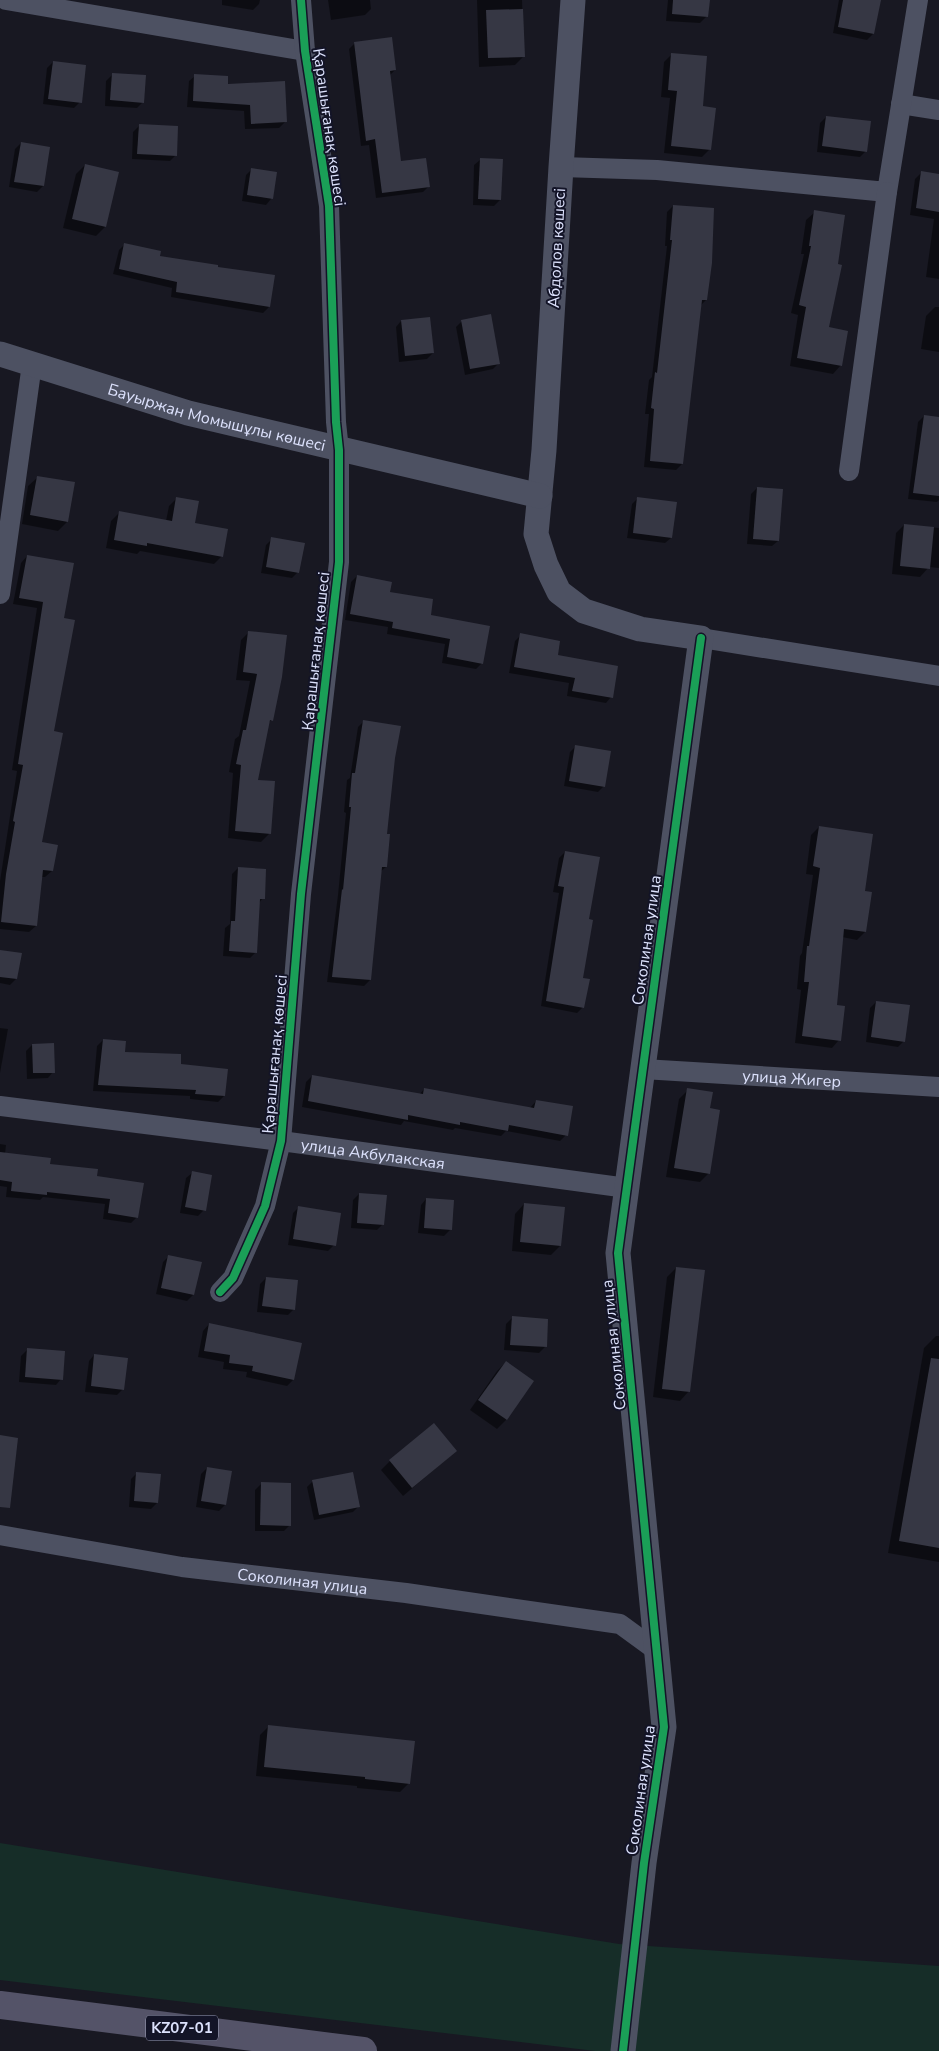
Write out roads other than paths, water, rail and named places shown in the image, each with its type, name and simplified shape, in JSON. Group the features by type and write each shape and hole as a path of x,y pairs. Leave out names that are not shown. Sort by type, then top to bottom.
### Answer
{"main road":[{"name":"KZ07-01","path":"0,2006 363,2051"}],"street":[{"path":"6,0 305,51"},
{"name":"Қарашығанақ көшесі","path":"220,1292 233,1278 265,1206 281,1141 301,894 339,562 339,450 336,422 329,206 305,51 301,0"},
{"name":"Абдолов көшесі","path":"540,496 561,167 574,0"},
{"path":"849,471 887,192 918,0"},
{"path":"901,104 939,110"},
{"path":"561,167 657,170 887,192"},
{"name":"Бауыржан Момышұлы көшесі","path":"0,354 188,413 540,496"},
{"path":"0,594 32,364"},
{"path":"540,496 536,534 546,565 560,592 584,611 640,629 939,676"},
{"name":"Соколиная улица","path":"623,2051 644,1863 664,1727 618,1253 701,638"},
{"name":"улица Жигер","path":"643,1069 939,1087"},
{"name":"улица Акбулакская","path":"0,1106 281,1141 627,1188"},
{"name":"Соколиная улица","path":"0,1535 182,1567 406,1593 620,1624 657,1651"}]}
